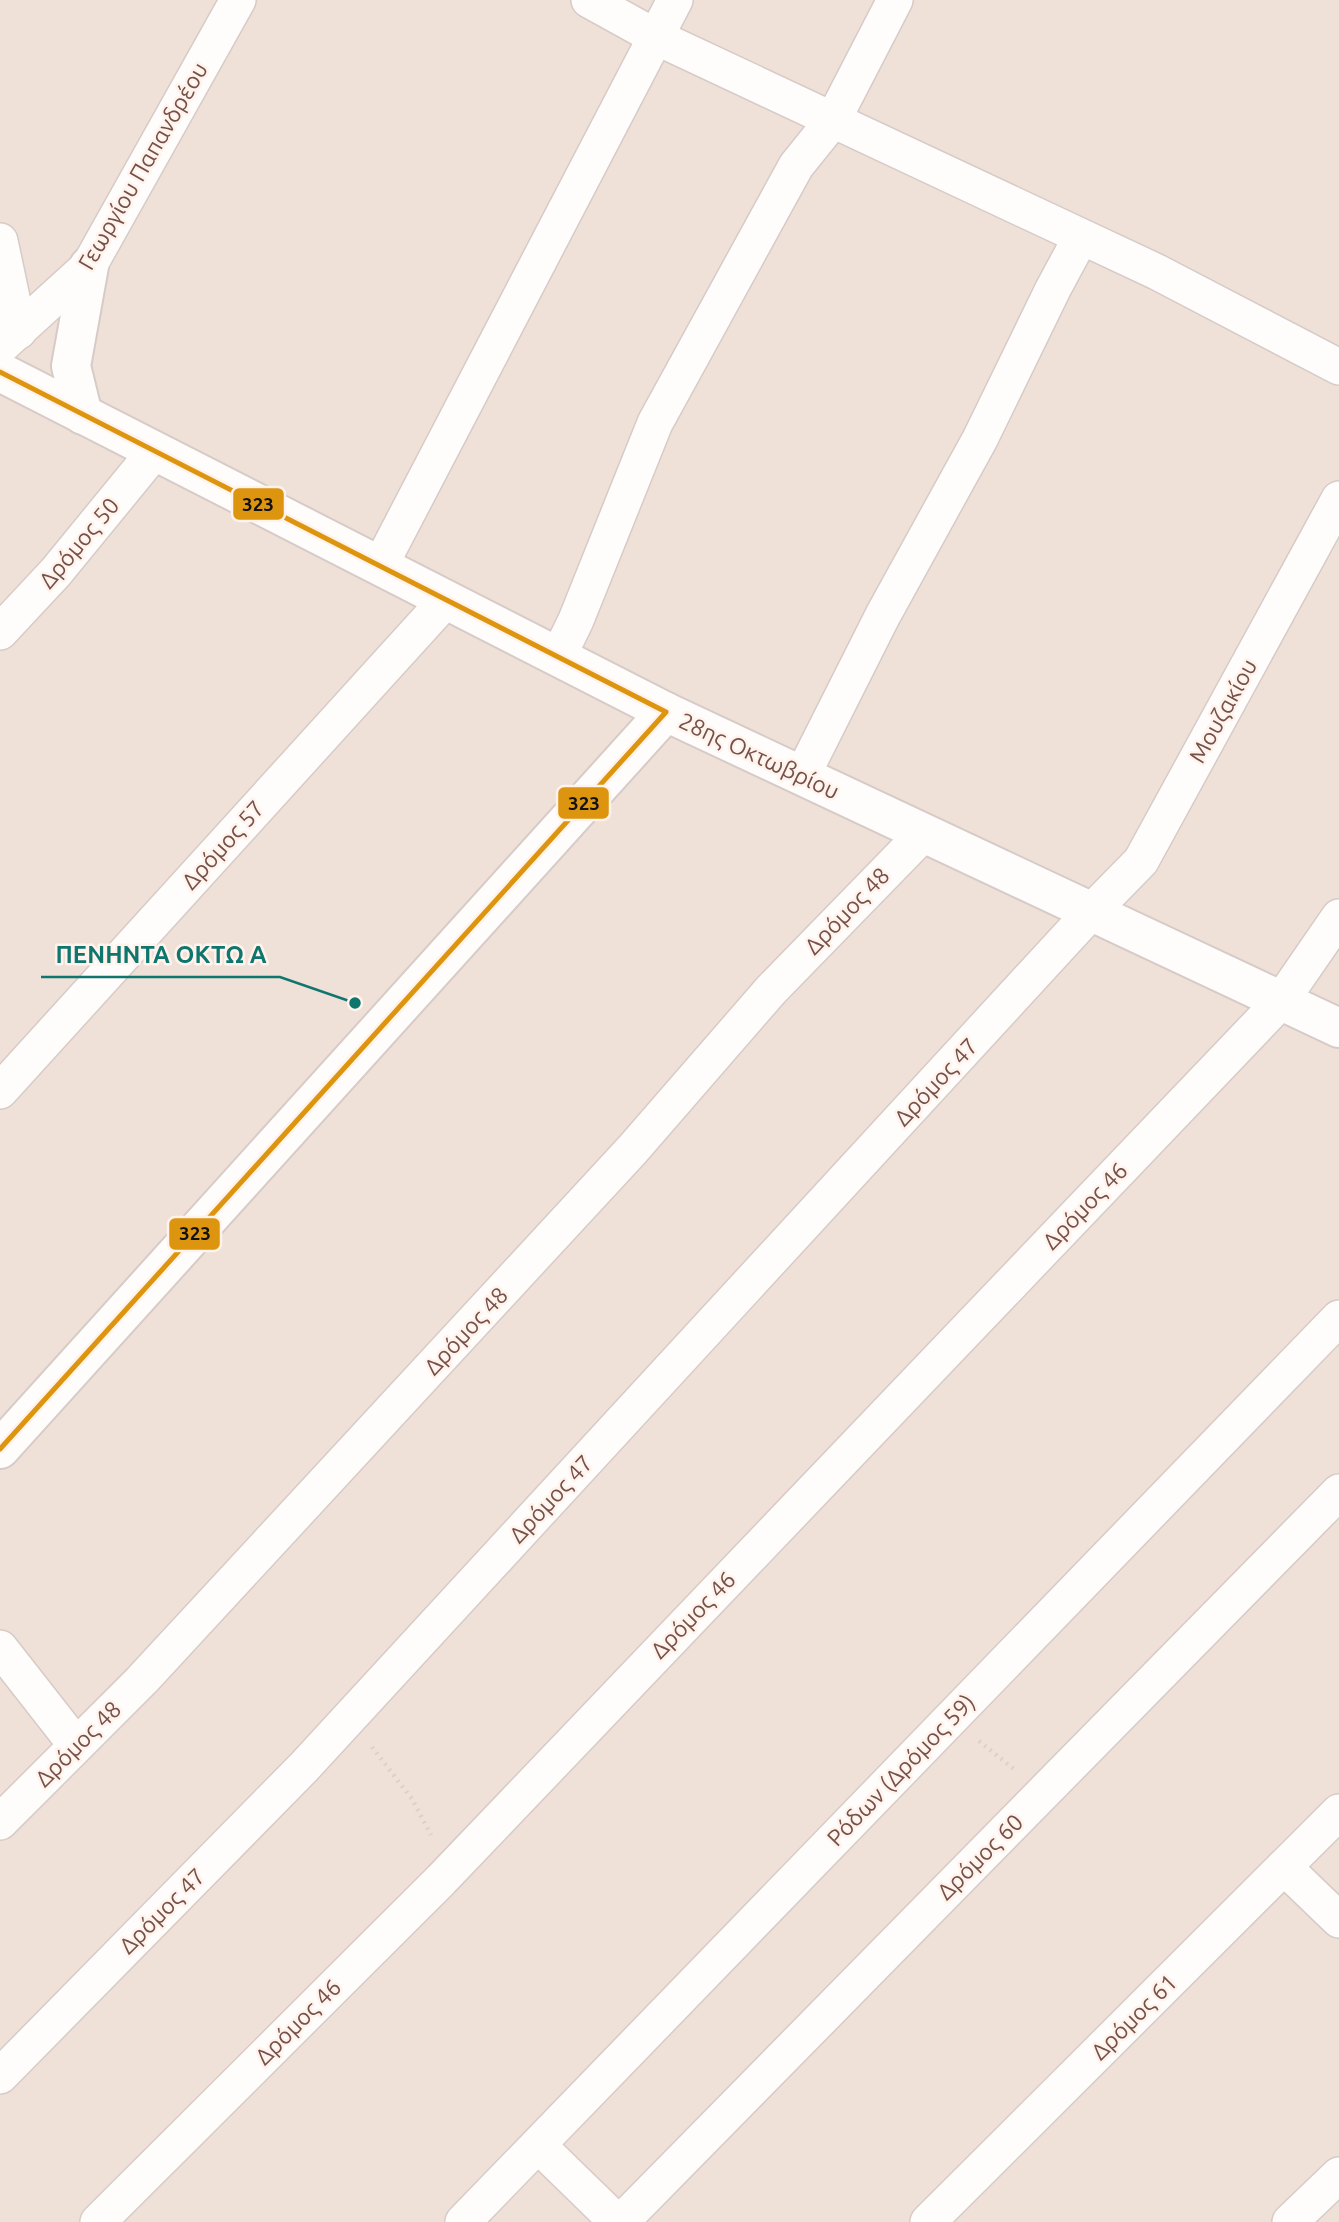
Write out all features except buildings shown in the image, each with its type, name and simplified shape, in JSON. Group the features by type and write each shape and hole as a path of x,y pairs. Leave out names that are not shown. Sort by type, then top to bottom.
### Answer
{"street":[{"name":"Γεωργίου Παπανδρέου","path":"9,339 89,266 239,0"},
{"path":"589,0 656,37 1157,272 1339,367"},
{"path":"380,566 675,0"},
{"path":"558,657 576,620 655,423 796,166 833,120 895,0"},
{"path":"803,776 883,615 980,439 1081,237"},
{"path":"0,241 9,339"},
{"path":"83,415 71,366 89,266"},
{"name":"28ης Οκτωβρίου","path":"0,372 666,712 1339,1028"},
{"name":"Δρόμος 50","path":"0,632 56,572 155,451"},
{"name":"Μουζακίου","path":"1092,911 1141,861 1339,499"},
{"name":"Δρόμος 57","path":"0,1091 446,600"},
{"path":"0,1449 666,712"},
{"name":"Δρόμος 48","path":"0,1822 142,1680 624,1160 771,990 924,833"},
{"name":"Δρόμος 47","path":"0,2076 350,1718 1092,911"},
{"name":"Δρόμος 46","path":"98,2222 450,1870 1281,1001 1339,917"},
{"name":"Ρόδων (Δρόμος 59)","path":"463,2222 1339,1318"},
{"name":"Δρόμος 60","path":"619,2222 1339,1492"},
{"path":"0,1648 76,1745"},
{"name":"Δρόμος 61","path":"928,2222 1339,1812"},
{"path":"1284,1867 1339,1920"},
{"path":"538,2145 619,2222"},
{"path":"1290,2222 1339,2175"}],"path":[{"path":"350,1718 412,1800 450,1870"},
{"path":"947,1723 984,1744 1043,1793"}],"shaded area":[{"path":"0,0 1339,0 1339,2222 0,2222"}],"transit line":[{"name":"323","path":"0,372 666,712 0,1449"}],"place":[{"name":"ΠΕΝΗΝΤΑ ΟΚΤΩ Α","path":"355,1003"}]}
